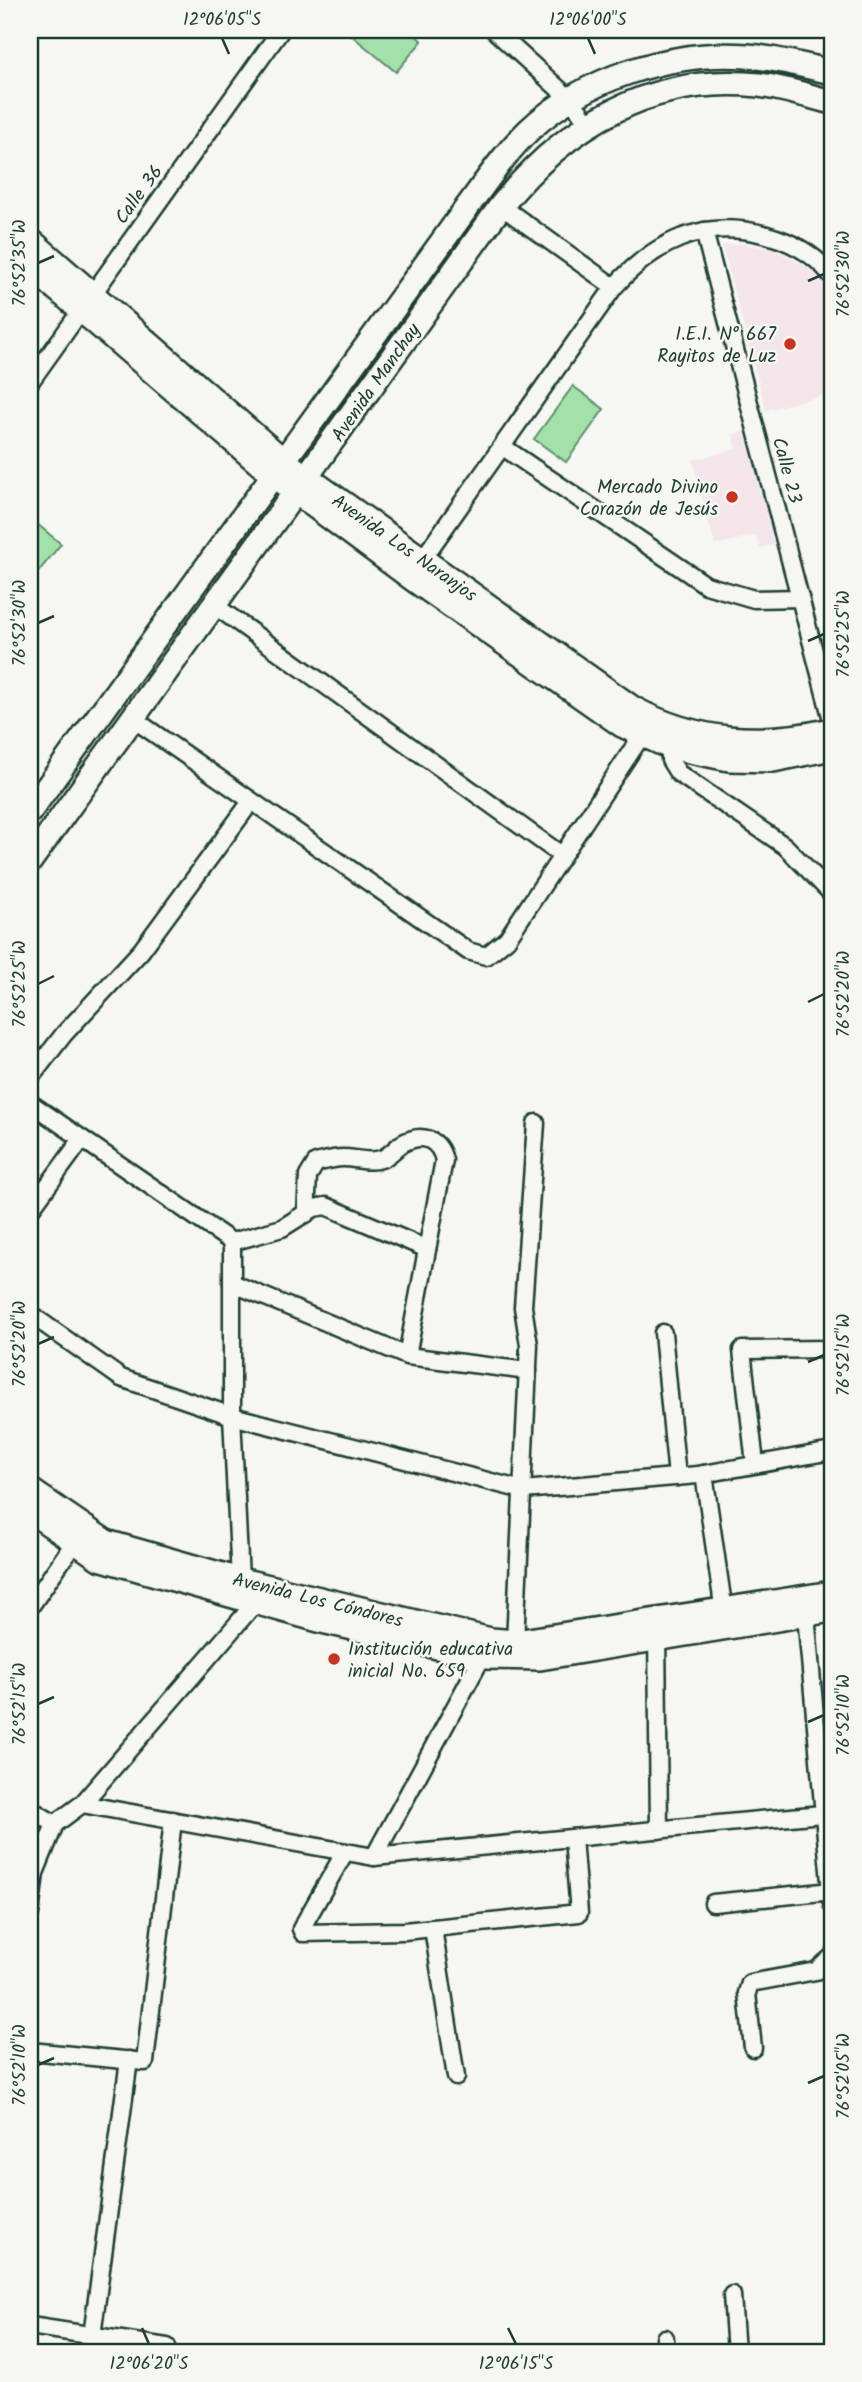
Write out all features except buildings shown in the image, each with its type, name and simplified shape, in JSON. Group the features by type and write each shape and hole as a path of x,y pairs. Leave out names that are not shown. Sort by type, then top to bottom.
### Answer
{"street":[{"name":"Calle 36","path":"30,382 281,30"},
{"path":"494,30 571,100 589,124"},
{"name":"Avenida Manchay","path":"30,811 503,159 528,131 571,100 637,69 718,55 765,57 832,72"},
{"name":"Avenida Manchay","path":"30,861 501,206 543,158 589,124 630,103 695,86 761,85 832,102"},
{"path":"501,206 614,287"},
{"path":"422,560 614,287 650,255 678,239 704,231 738,231 772,237 802,250 832,276"},
{"name":"Calle 23","path":"704,231 832,719"},
{"name":"Avenida Los Naranjos","path":"30,240 87,301 279,469 593,706 642,736 670,747 707,756 751,760 792,758 832,748"},
{"name":"Avenida Los Naranjos","path":"30,266 87,301"},
{"path":"503,447 706,585 754,599 800,598"},
{"name":"Avenida Los Naranjos","path":"302,485 422,560 614,696 670,726 709,737 751,741 773,741 832,730"},
{"path":"214,605 560,854"},
{"path":"132,718 250,803 475,954 486,956 506,939 560,854 642,736"},
{"path":"670,747 670,760 678,774 785,846 832,894"},
{"path":"30,1078 71,1026 141,951 250,803"},
{"path":"30,1103 232,1242"},
{"path":"515,1642 528,1371 523,1307 536,1123"},
{"path":"306,1214 308,1176 316,1163 342,1158 362,1161 383,1159 404,1142 418,1138 432,1139 440,1147 444,1160 407,1356"},
{"path":"30,1210 82,1139"},
{"path":"232,1242 282,1228 314,1208 326,1206 427,1249"},
{"path":"232,1242 232,1416 240,1580"},
{"path":"232,1283 407,1356 528,1371"},
{"path":"30,1314 121,1378 232,1416 523,1489 705,1474 832,1451"},
{"path":"663,1333 677,1477"},
{"path":"755,1464 742,1350 832,1349"},
{"path":"705,1474 724,1612"},
{"name":"Avenida Los Cóndores","path":"30,1490 106,1542 240,1580 491,1640 515,1642 658,1630 832,1610"},
{"name":"Avenida Los Cóndores","path":"30,1511 74,1544 99,1558 256,1602 482,1657 540,1658 724,1612 832,1593"},
{"path":"30,1607 74,1544"},
{"path":"30,1914 35,1873 55,1824 82,1804 256,1602"},
{"path":"713,1903 832,1895 828,1813 806,1615"},
{"path":"658,1630 659,1830"},
{"path":"374,1857 482,1657"},
{"path":"82,1804 374,1857 828,1813"},
{"path":"30,1809 55,1824"},
{"path":"30,2051 145,2062 173,1820"},
{"path":"345,1852 302,1929 303,1933 433,1928 579,1913 573,1838"},
{"path":"433,1928 456,2077"},
{"path":"753,2048 747,1993 750,1983 816,1971 832,1957"},
{"path":"92,2336 129,2060"},
{"path":"732,2295 736,2352"},
{"path":"30,2326 167,2347"}],"shaded area":[{"name":"I.E.I. N° 667 Rayitos de Luz","path":"744,244 774,249 807,267 825,283 832,295 832,393 766,410 722,245"},
{"name":"Mercado Divino Corazón de Jesús","path":"745,431 774,545 760,548 756,535 715,545 693,460 736,449 733,434"}],"green space":[{"path":"345,30 409,30 422,41 396,72"},
{"path":"573,386 604,409 566,462 534,439"},
{"path":"30,518 61,544 35,576 30,571"}],"place":[{"name":"I.E.I. N° 667 Rayitos de Luz","path":"790,344"},
{"name":"Mercado Divino Corazón de Jesús","path":"732,497"},
{"name":"Institución educativa inicial No. 659","path":"334,1659"}]}
